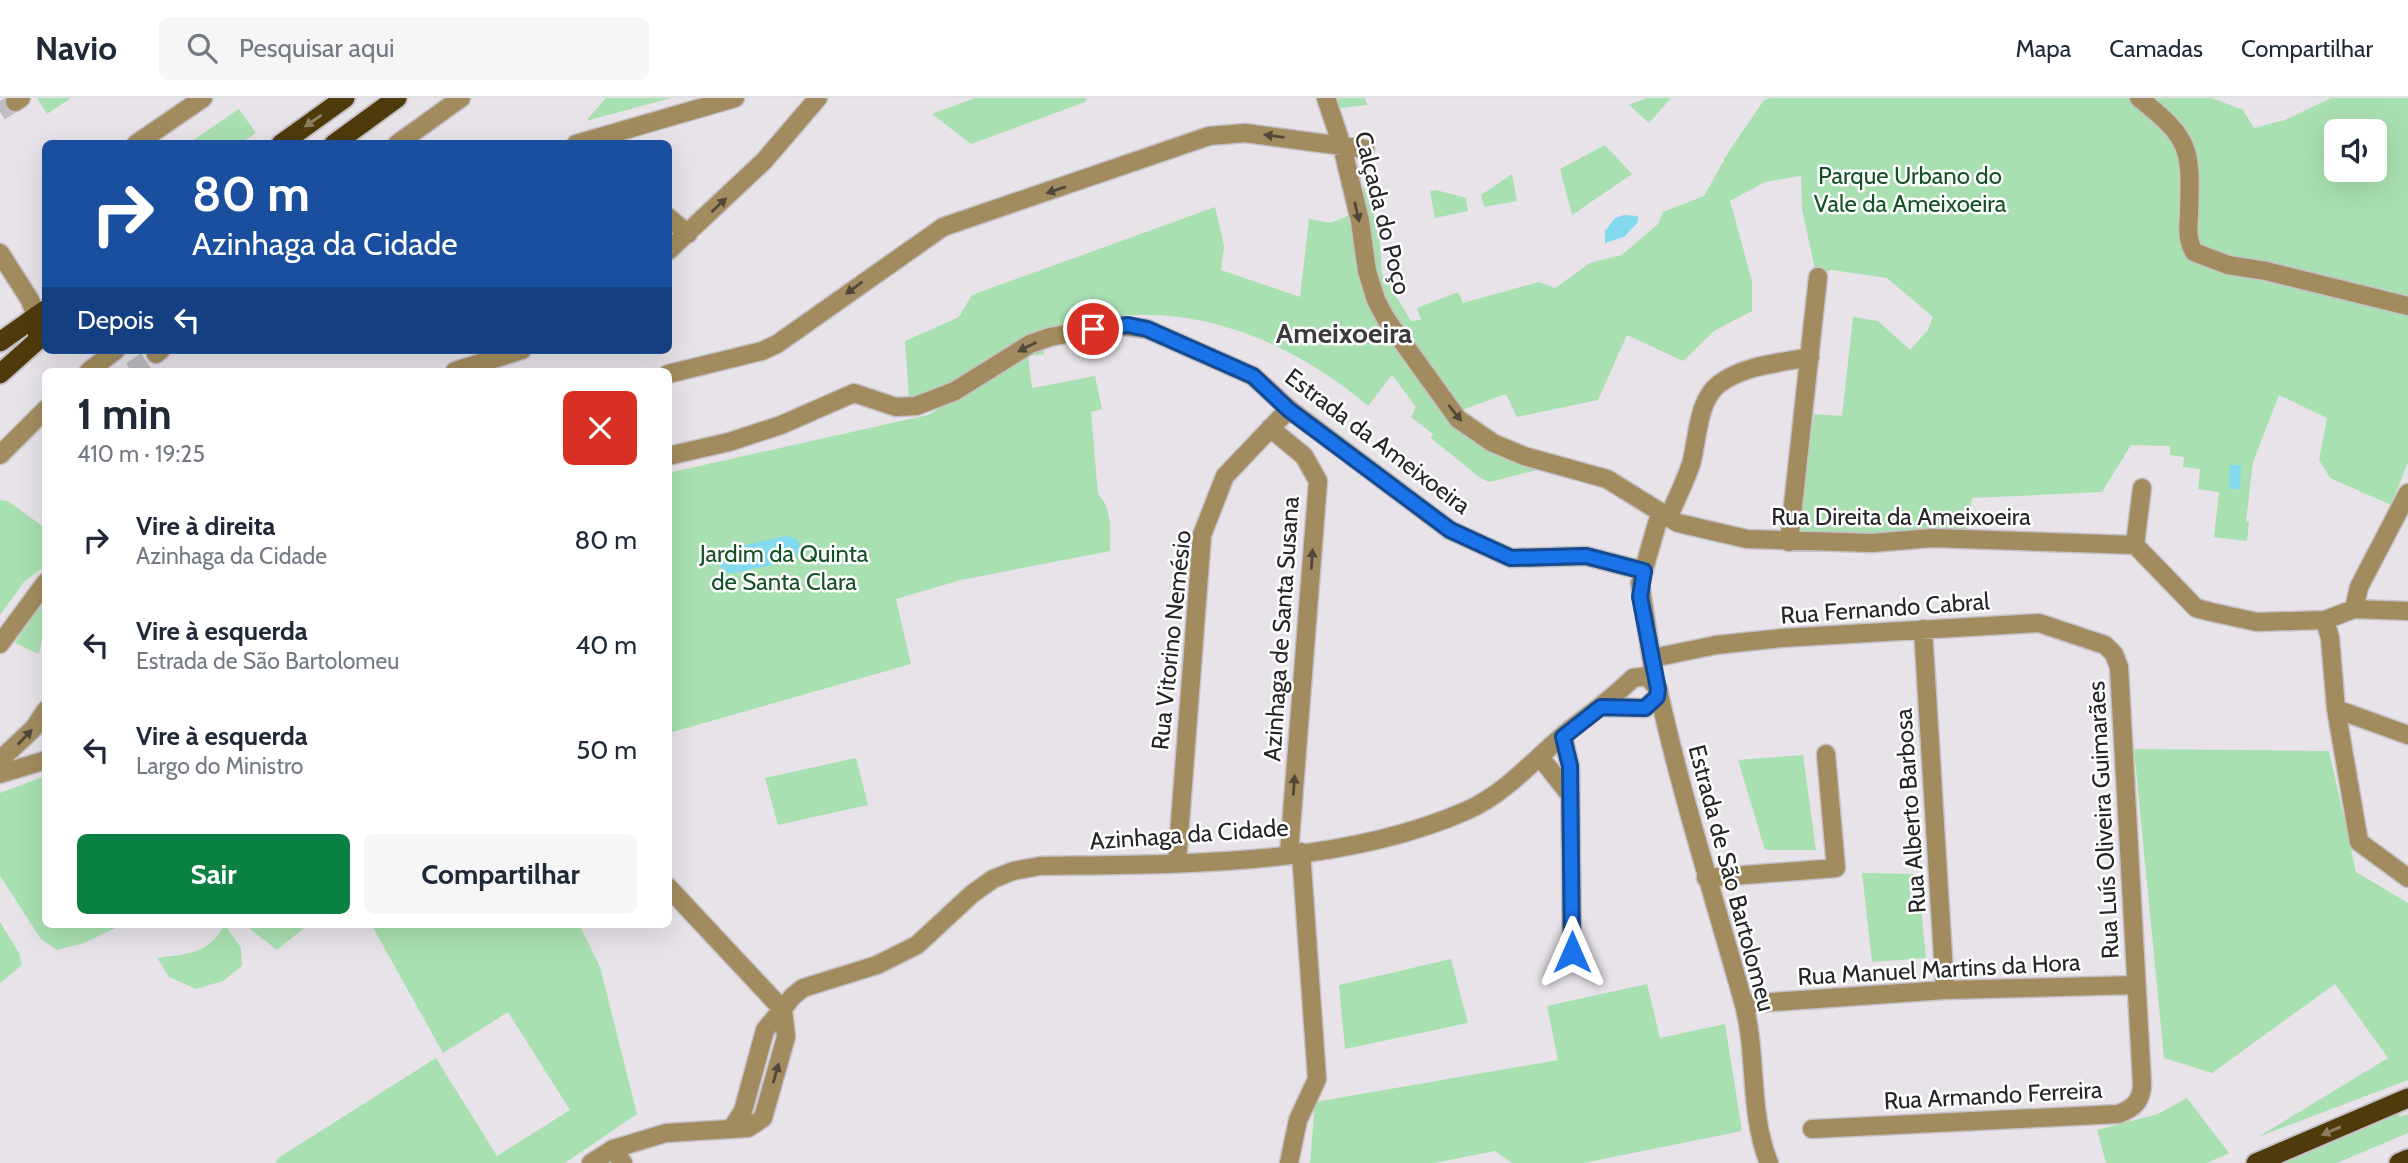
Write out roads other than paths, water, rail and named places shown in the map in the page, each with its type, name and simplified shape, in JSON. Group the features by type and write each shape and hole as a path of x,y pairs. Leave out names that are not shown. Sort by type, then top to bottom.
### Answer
{"highway":[{"path":"287,140 345,98"},
{"path":"339,140 397,98"},
{"path":"0,342 41,313"},
{"path":"0,374 38,340 41,313"},
{"path":"0,380 42,353"},
{"path":"2256,1163 2401,1101"},
{"path":"2399,1163 2408,1159"}],"street":[{"path":"142,140 203,98"},
{"path":"403,140 461,98"},
{"path":"590,140 735,98"},
{"path":"672,248 764,161 818,98"},
{"name":"Calçada do Poço","path":"1326,98 1342,146 1360,222 1367,271 1376,300 1386,319 1458,419 1503,447 1607,479 1664,516"},
{"path":"2140,98 2173,124 2191,161 2188,235 2194,252 2228,265 2266,271 2408,306"},
{"path":"672,373 762,351 777,344 928,234 943,227 1209,136 1245,133 1365,149"},
{"path":"672,220 688,234"},
{"path":"0,253 41,313"},
{"path":"1790,542 1818,277"},
{"name":"Estrada da Ameixoeira","path":"672,455 729,442 781,425 853,393 896,407 909,407 955,391 1021,350 1050,337 1128,325 1168,336 1206,357 1253,376 1289,410 1450,530 1511,558 1586,556 1644,571"},
{"path":"93,368 111,354"},
{"path":"465,368 509,354"},
{"path":"1644,571 1664,516 1690,467 1705,402 1716,386 1736,374 1758,366 1810,357"},
{"name":"Rua Vitorino Nemésio","path":"1177,862 1202,535 1225,475 1289,410"},
{"path":"0,455 42,413"},
{"name":"Azinhaga de Santa Susana","path":"1270,428 1304,456 1318,481 1295,853 1317,1079 1298,1120 1289,1163"},
{"path":"2142,488 2135,545 2196,608 2257,622 2325,620 2354,609 2408,611"},
{"path":"2354,609 2359,587 2408,493"},
{"name":"Rua Direita da Ameixoeira","path":"1664,516 1747,539 1790,542 1872,543 1932,538 2135,545"},
{"name":"Estrada de São Bartolomeu","path":"1644,571 1640,597 1656,686 1706,878 1744,1004 1757,1125 1769,1163"},
{"path":"0,644 42,587"},
{"path":"2325,620 2330,638 2336,709 2359,842 2408,878"},
{"name":"Rua Fernando Cabral","path":"1653,658 1743,642 2039,623 2092,639 2114,654"},
{"name":"Rua Alberto Barbosa","path":"1923,629 1945,990"},
{"name":"Rua Luís Oliveira Guimarães","path":"2114,654 2119,667 2136,985"},
{"name":"Azinhaga da Cidade","path":"592,1163 618,1156 666,1133 741,1122 765,1030 803,988 877,965 917,945 972,894 1013,871 1040,866 1177,862 1295,853 1356,844 1469,810 1502,789 1601,707 1653,658"},
{"path":"1601,707 1641,708 1657,697 1656,686 1647,676 1630,681 1626,696 1641,708 1665,723"},
{"path":"2336,709 2408,735"},
{"path":"0,760 34,728 42,716"},
{"path":"1563,737 1570,766 1572,952"},
{"path":"1706,878 1836,868 1826,754"},
{"path":"1540,757 1570,795"},
{"path":"0,774 42,761"},
{"path":"672,891 783,1010"},
{"name":"Rua Manuel Martins da Hora","path":"1744,1004 1945,990 2136,985"},
{"name":"Rua Armando Ferreira","path":"1812,1129 2118,1114 2130,1110 2142,1092 2136,985"}],"water":[{"path":"1624,215 1638,216 1638,222 1624,237 1605,243 1605,231 1615,218"},
{"path":"2230,465 2241,465 2240,489 2229,489"},
{"path":"786,536 797,539 802,549 792,561 734,573 728,573 719,565 723,550"}],"tunnel":[{"path":"0,112 15,102"},
{"path":"135,368 156,354"}],"district":[{"name":"Ameixoeira","path":"1344,333"}],"park label":[{"name":"Parque Urbano do Vale da Ameixoeira","path":"1910,189"},
{"name":"Jardim da Quinta de Santa Clara","path":"784,567"}]}
